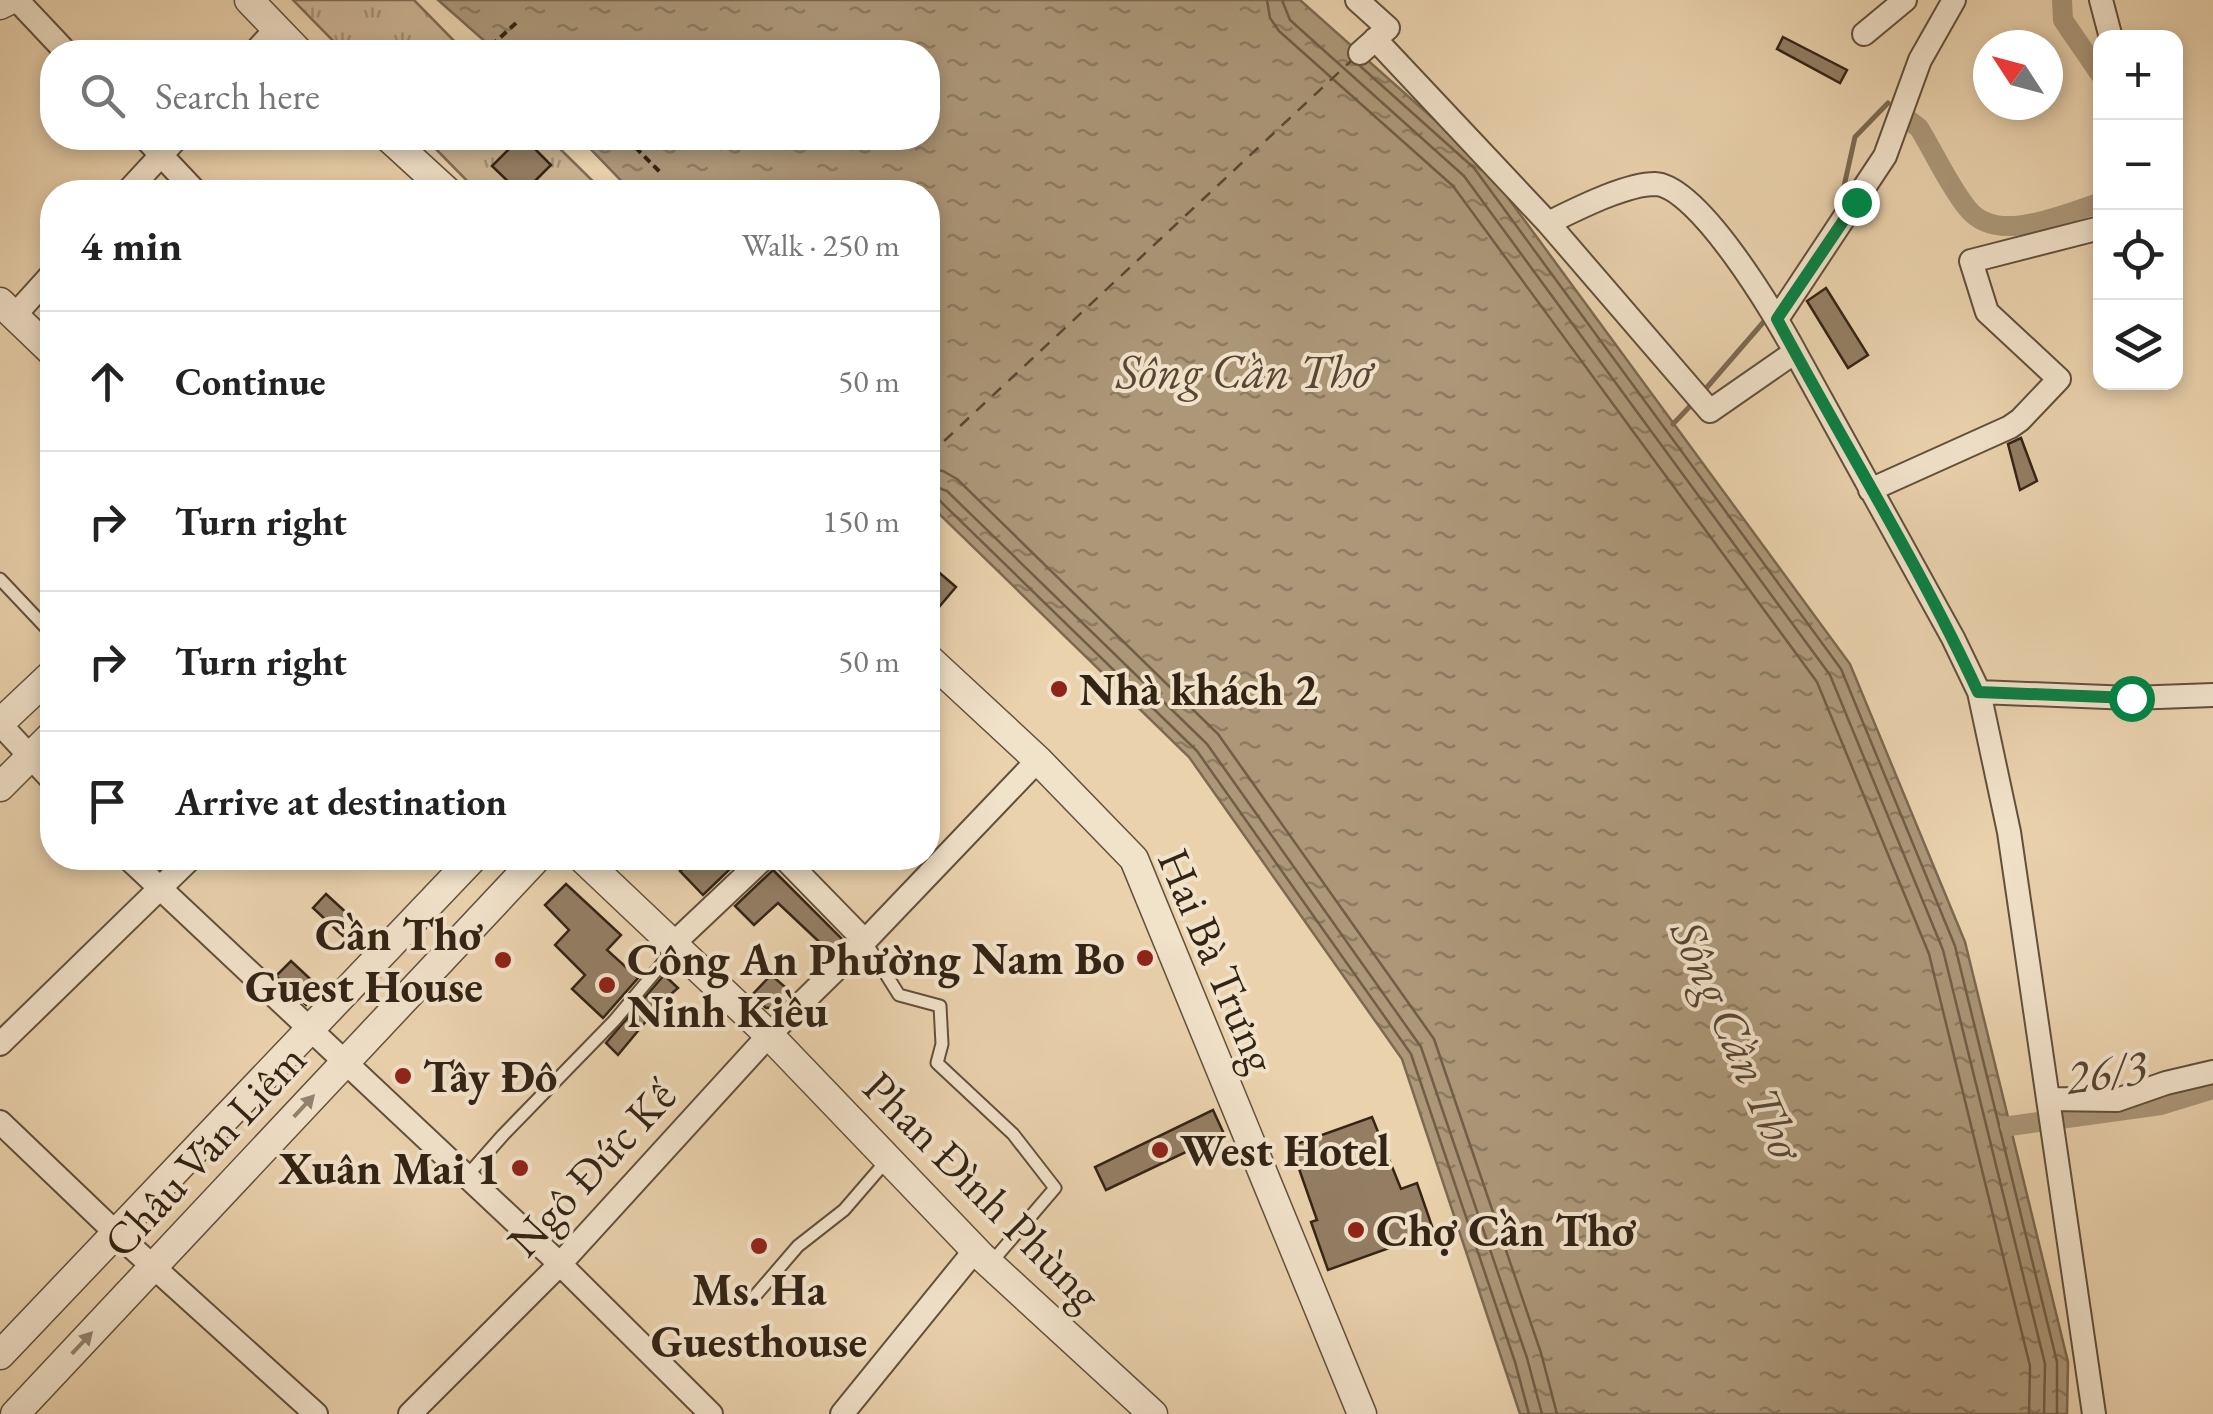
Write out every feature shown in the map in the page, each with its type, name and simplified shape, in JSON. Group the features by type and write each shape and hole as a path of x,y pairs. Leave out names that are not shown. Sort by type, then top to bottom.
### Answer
{"street":[{"path":"0,5 13,0 54,40"},
{"path":"250,0 286,40"},
{"path":"1357,0 1388,28 1367,46 1548,223 1710,411 1795,352"},
{"path":"1864,34 1904,0"},
{"path":"1773,313 1887,152 1898,113 1932,36 1954,0"},
{"path":"2102,0 2109,30"},
{"path":"266,40 275,30"},
{"path":"156,150 185,180"},
{"path":"138,180 166,150"},
{"path":"403,150 435,180"},
{"path":"1548,223 1616,194 1653,184 1665,186 1690,203 1715,229 1773,313 1954,638 1978,692 2009,832 2094,1414"},
{"path":"1870,490 2010,427 2059,379 1987,312 1971,261 2093,230"},
{"path":"40,283 7,309 40,341"},
{"name":"Hai Bà Trưng","path":"940,678 1038,760 1134,859 1362,1414"},
{"path":"40,685 0,723 40,767"},
{"path":"1978,692 2131,698 2213,695"},
{"path":"0,787 40,747"},
{"name":"Ngô Đức Kế","path":"940,863 1038,760"},
{"path":"140,870 560,1264 711,1414"},
{"path":"0,1044 178,870"},
{"path":"0,1355 461,870"},
{"name":"Châu Văn Liêm","path":"26,1410 154,1266 526,870"},
{"name":"Phan Đình Phùng","path":"595,870 768,1035 983,1257 1153,1414"},
{"path":"673,944 751,870"},
{"path":"796,870 865,941"},
{"name":"Ngô Đức Kế","path":"410,1414 560,1264 768,1035 933,870"},
{"path":"2048,1103 2117,1100 2213,1072"},
{"path":"0,1122 316,1414"},
{"path":"842,1414 983,1257"}],"lane":[{"path":"0,580 40,622"},
{"path":"865,941 899,994 940,1006 942,1044 937,1063 1013,1134 1055,1188 983,1257"},
{"path":"466,1177 614,1021 666,959 673,944"},
{"path":"755,1296 798,1246 844,1210 888,1159"}],"path":[{"path":"497,40 516,22"},
{"path":"638,150 660,172"}],"green space":[{"path":"293,0 414,0 453,40 332,40"},
{"path":"437,150 561,150 592,180 466,180"}],"water":[{"name":"Sông Cần Thơ","path":"438,0 1300,0 1481,161 1850,664 1965,942 2068,1362 2067,1414 1520,1414 1402,1059 1189,757 940,515 940,180 620,180 592,150 940,150 940,40 483,40"}],"building":[{"path":"1783,37 1847,70 1840,83 1777,49"},
{"path":"508,150 536,150 551,165 536,180 507,180 492,166"},
{"path":"1826,288 1868,355 1848,368 1807,301"},
{"path":"2021,438 2037,481 2020,490 2008,444"},
{"path":"940,573 956,587 940,606"},
{"path":"681,870 729,870 703,895"},
{"path":"773,870 844,941 831,953 778,903 754,925 735,906"},
{"path":"566,884 621,935 607,950 638,978 603,1018 572,989 585,975 555,945 569,930 545,905"},
{"path":"326,894 373,937 360,952 313,908"},
{"path":"291,961 321,989 306,1005 276,976"},
{"path":"664,975 678,988 618,1055 606,1043"},
{"path":"771,975 791,992 776,1007 766,1008 752,995"},
{"name":"West Hotel","path":"1213,1110 1224,1134 1106,1190 1095,1167"},
{"path":"1372,1117 1401,1189 1417,1183 1434,1232 1328,1270 1311,1222 1317,1220 1291,1146"}],"waterway":[{"path":"2062,0 2063,20 2093,64"},
{"path":"1840,204 1855,137 1888,103"},
{"path":"1910,121 1919,128 1961,200 1981,220 1996,225 2032,224 2093,205"},
{"path":"1702,393 1767,318"},
{"path":"1673,424 1695,401"},
{"name":"26/3","path":"2010,1126 2161,1105 2213,1089"}],"ferry route":[{"path":"940,445 1351,61"}],"place":[{"name":"Nhà khách 2","path":"1059,689"},
{"name":"Nam Bo","path":"1145,958"},
{"name":"Cần Thơ Guest House","path":"503,960"},
{"name":"Công An Phường Ninh Kiều","path":"607,985"},
{"name":"Tây Đô","path":"403,1076"},
{"name":"West Hotel","path":"1160,1150"},
{"name":"Xuân Mai 1","path":"520,1168"},
{"name":"Chợ Cần Thơ","path":"1356,1230"},
{"name":"Ms. Ha Guesthouse","path":"759,1246"}],"route":[{"path":"1856,202 1777,319 1954,638 1978,692 2131,698"}]}
